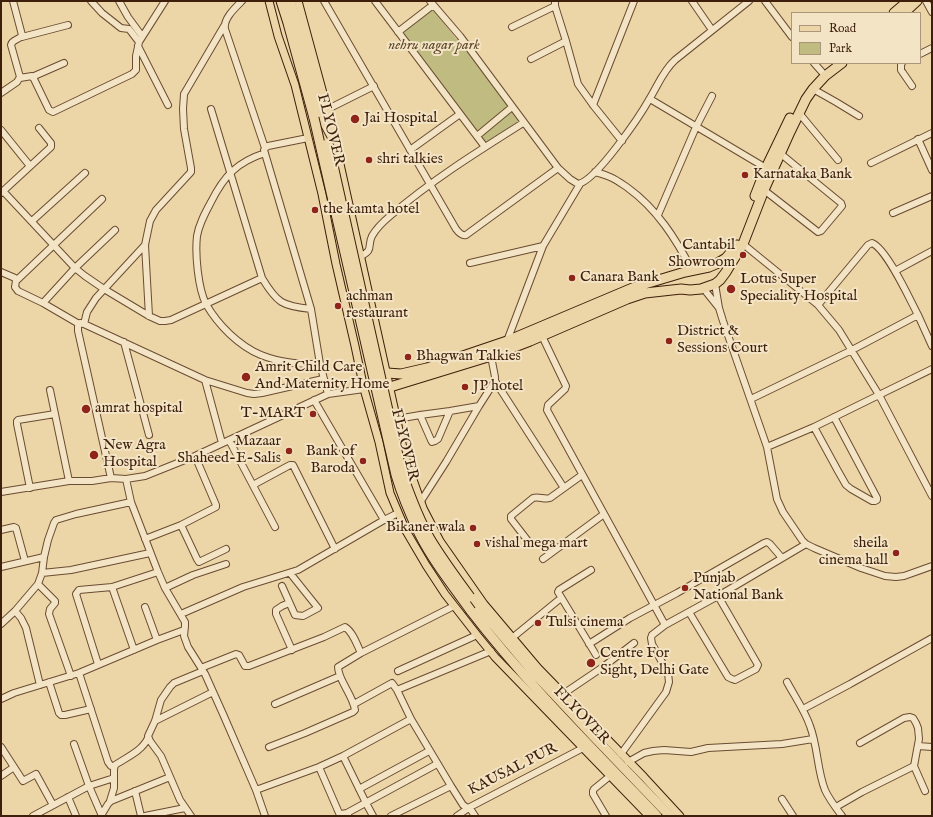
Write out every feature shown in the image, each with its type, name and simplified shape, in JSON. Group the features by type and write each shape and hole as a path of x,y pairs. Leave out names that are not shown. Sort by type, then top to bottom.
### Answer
{"highway":[{"name":"FLYOVER","path":"281,1 317,117 398,481 407,507 425,544 438,565 471,611 505,654 548,702 657,816"},
{"path":"290,1 306,56 317,117"},
{"path":"895,12 908,1"},
{"path":"905,12 917,1"},
{"path":"386,373 401,374 448,362 507,341 635,287 692,270 710,267 726,258 737,245 766,168 804,91 812,81 832,64"},
{"path":"390,387 491,356 542,336 627,299 645,293 690,290 703,288 718,282 743,244 764,190 806,99 825,76 841,64"},
{"name":"FLYOVER","path":"317,117 332,143 402,473 414,506 430,538 449,570 535,674 670,816"},
{"path":"710,267 717,272 718,282"},
{"path":"678,274 681,290"},
{"path":"583,715 595,738"}],"main road":[{"path":"269,1 278,36 295,85 322,194 364,389 379,442 390,493 406,531 445,594 495,657 649,816"},
{"path":"298,1 328,109 332,143 359,245 405,457 423,508 440,541 484,604 512,638 538,668 680,816"},
{"path":"358,361 382,356"},
{"path":"370,412 395,408"}],"street":[{"path":"13,1 22,37"},
{"path":"91,1 102,13 120,28 128,29 138,44 168,105"},
{"path":"119,1 128,17 142,36"},
{"path":"32,77 35,79 49,110 53,112 134,73 136,69 138,44 165,1"},
{"path":"149,316 145,245 147,231 152,216 156,210 191,172 184,129 182,108 183,98 226,20 242,1"},
{"path":"324,1 456,229 461,234 466,235 558,168"},
{"path":"375,1 485,147"},
{"path":"593,105 634,1"},
{"path":"692,1 712,30"},
{"path":"507,341 543,246 580,184 606,161 622,141 668,67 749,1"},
{"path":"765,1 791,36"},
{"path":"926,1 932,12"},
{"path":"512,27 555,2 580,89 622,141"},
{"path":"398,32 432,3 460,36 558,168 570,179 580,184"},
{"path":"20,78 11,44 13,41 22,37 68,25"},
{"path":"224,26 265,151 310,309 323,379 328,394"},
{"path":"531,59 566,41"},
{"path":"921,54 932,48"},
{"path":"1,93 17,82 20,78 32,77 64,63"},
{"path":"815,64 822,72"},
{"path":"901,64 901,70 912,86"},
{"path":"328,109 374,86"},
{"path":"813,89 859,116"},
{"path":"658,215 696,127 712,96"},
{"path":"650,98 766,168"},
{"path":"477,136 512,107"},
{"path":"211,109 262,278 272,294 278,300 294,307 310,309"},
{"path":"799,113 838,160"},
{"path":"410,150 460,114"},
{"path":"361,256 368,252 370,240 373,234 386,219 430,184 524,122"},
{"path":"39,128 51,143 50,149 2,192 32,221 75,268 104,289 149,316 160,321 165,321 171,320 262,278"},
{"path":"1,130 30,166"},
{"path":"871,163 932,133"},
{"path":"308,138 268,146 265,151 243,163 230,173 223,181 202,219 198,235 198,267 201,289 206,304 223,327 242,344 253,351 284,362 293,364 320,364"},
{"path":"918,140 932,169"},
{"path":"764,190 818,232 821,231 842,206 841,203 781,154"},
{"path":"595,172 609,176 620,182 635,193 658,215 682,250 692,270"},
{"path":"32,221 85,173"},
{"path":"892,213 932,196"},
{"path":"102,199 16,281 15,288 18,291 81,324 124,342 205,380 247,393 262,393 323,379"},
{"path":"43,303 75,268 115,230"},
{"path":"359,245 370,240"},
{"path":"743,244 818,305 839,330 878,395 932,496"},
{"path":"818,305 870,244 874,244 878,247 895,271 932,346"},
{"path":"111,478 77,326 81,324 91,305 104,289 145,245"},
{"path":"470,264 543,246"},
{"path":"895,271 932,251"},
{"path":"1,272 14,277 16,281"},
{"path":"718,282 719,308 767,447 776,499 794,529 806,544 861,568 885,576 904,576 932,566"},
{"path":"703,288 719,308"},
{"path":"751,399 852,350 918,315"},
{"path":"542,336 566,386 565,389 548,405 547,410 665,625"},
{"path":"124,342 148,435"},
{"path":"491,356 495,381 564,488"},
{"path":"767,447 814,427 932,369"},
{"path":"205,380 222,443"},
{"path":"421,501 495,381"},
{"path":"1,492 69,481 92,481 111,478 126,479 145,476 194,456 328,394 364,389"},
{"path":"50,390 69,481"},
{"path":"314,400 384,520"},
{"path":"397,419 480,406"},
{"path":"420,415 428,435 434,442 438,439 450,411"},
{"path":"30,488 17,421 55,414"},
{"path":"814,427 846,485 872,501 876,501 877,498 834,417"},
{"path":"229,440 275,527"},
{"path":"145,539 181,524 216,506 194,456"},
{"path":"253,484 290,465 293,465 335,549"},
{"path":"528,541 511,519 511,516 533,498 550,498 582,475"},
{"path":"126,479 130,502 150,553 165,588 181,614 184,622 184,636 188,647 202,669 234,738 242,760 256,790 265,816"},
{"path":"1,624 15,611 38,584 42,573 44,557 52,526 55,521 76,514 130,502"},
{"path":"181,614 243,587 298,570 398,513"},
{"path":"543,559 604,514"},
{"path":"181,524 198,562 226,549"},
{"path":"1,530 14,527 17,529 25,561"},
{"path":"589,644 615,627 766,542 770,544 782,558"},
{"path":"621,754 666,692 668,687 669,678 667,670 652,644 651,638 654,632 806,544"},
{"path":"42,573 71,570 150,553"},
{"path":"1,567 44,557"},
{"path":"165,588 193,575 226,564"},
{"path":"591,570 559,590 558,594 596,655"},
{"path":"98,664 76,594 79,590 112,587 158,572"},
{"path":"282,586 295,615 304,616 318,608 290,573"},
{"path":"38,584 55,601 50,609 50,614 72,676"},
{"path":"112,587 134,650"},
{"path":"689,612 728,677 735,680 756,669 758,665 718,596"},
{"path":"512,638 561,598"},
{"path":"290,603 276,610 276,614 292,650"},
{"path":"269,747 353,712 355,710 354,704 337,670 338,667 361,653 454,606"},
{"path":"145,607 158,640"},
{"path":"15,611 21,618 26,628 40,685"},
{"path":"102,815 110,801 114,787 114,767 116,764 142,748 145,744 155,721 161,700 174,683 234,654 239,656 245,666 249,666 324,637 345,627 350,632 361,653"},
{"path":"1,699 49,682 72,676 98,664 184,630"},
{"path":"398,671 477,635"},
{"path":"803,709 932,638"},
{"path":"563,694 634,642"},
{"path":"397,690 491,651"},
{"path":"79,673 108,762 114,767"},
{"path":"275,704 340,676"},
{"path":"49,682 61,715 91,708"},
{"path":"787,682 803,709 810,726 826,792 842,816"},
{"path":"354,704 392,683 437,764 463,805 471,810 476,816"},
{"path":"155,721 213,692"},
{"path":"860,743 904,718 910,716 913,718 918,728 919,739 914,766 924,791"},
{"path":"256,790 343,756 411,719"},
{"path":"148,738 161,756 180,800 191,816"},
{"path":"628,762 644,753 653,751 664,750 691,752 708,748 782,744 814,739"},
{"path":"74,744 89,786 102,815"},
{"path":"918,746 932,747"},
{"path":"1,747 23,781 36,774 53,805"},
{"name":"KAUSAL PUR","path":"457,816 468,808 583,748"},
{"path":"359,789 429,751"},
{"path":"343,756 373,816"},
{"path":"318,767 339,813 348,814 437,764"},
{"path":"836,807 914,766"},
{"path":"1,776 14,767"},
{"path":"606,816 592,793 594,789 610,776"},
{"path":"110,801 170,777"},
{"path":"34,816 89,786 114,778"},
{"path":"391,816 451,786"},
{"path":"135,791 141,816"},
{"path":"68,798 76,816"},
{"path":"782,799 793,816"},
{"path":"145,816 185,808"}],"green space":[{"name":"nehru nagar park","path":"433,9 520,120 484,144 398,35"}],"place":[{"name":"Jai Hospital","path":"355,119"},
{"name":"shri talkies","path":"369,160"},
{"name":"Karnataka Bank","path":"745,175"},
{"name":"the kamta hotel","path":"315,210"},
{"name":"Cantabil Showroom","path":"743,255"},
{"name":"Canara Bank","path":"572,278"},
{"name":"Lotus Super Speciality Hospital","path":"731,289"},
{"name":"achman restaurant","path":"338,306"},
{"name":"District & Sessions Court","path":"669,341"},
{"name":"Bhagwan Talkies","path":"408,357"},
{"name":"Amrit Child Care And Maternity Home","path":"246,377"},
{"name":"JP hotel","path":"465,387"},
{"name":"amrat hospital","path":"86,409"},
{"name":"T-MART","path":"313,414"},
{"name":"Mazaar Shaheed-E-Salis","path":"289,451"},
{"name":"New Agra Hospital","path":"94,455"},
{"name":"Bank of Baroda","path":"363,461"},
{"name":"Bikaner wala","path":"473,528"},
{"name":"vishal mega mart","path":"477,544"},
{"name":"sheila cinema hall","path":"896,553"},
{"name":"Punjab National Bank","path":"685,588"},
{"name":"Tulsi cinema","path":"538,623"},
{"name":"Centre For Sight, Delhi Gate","path":"591,663"}]}
